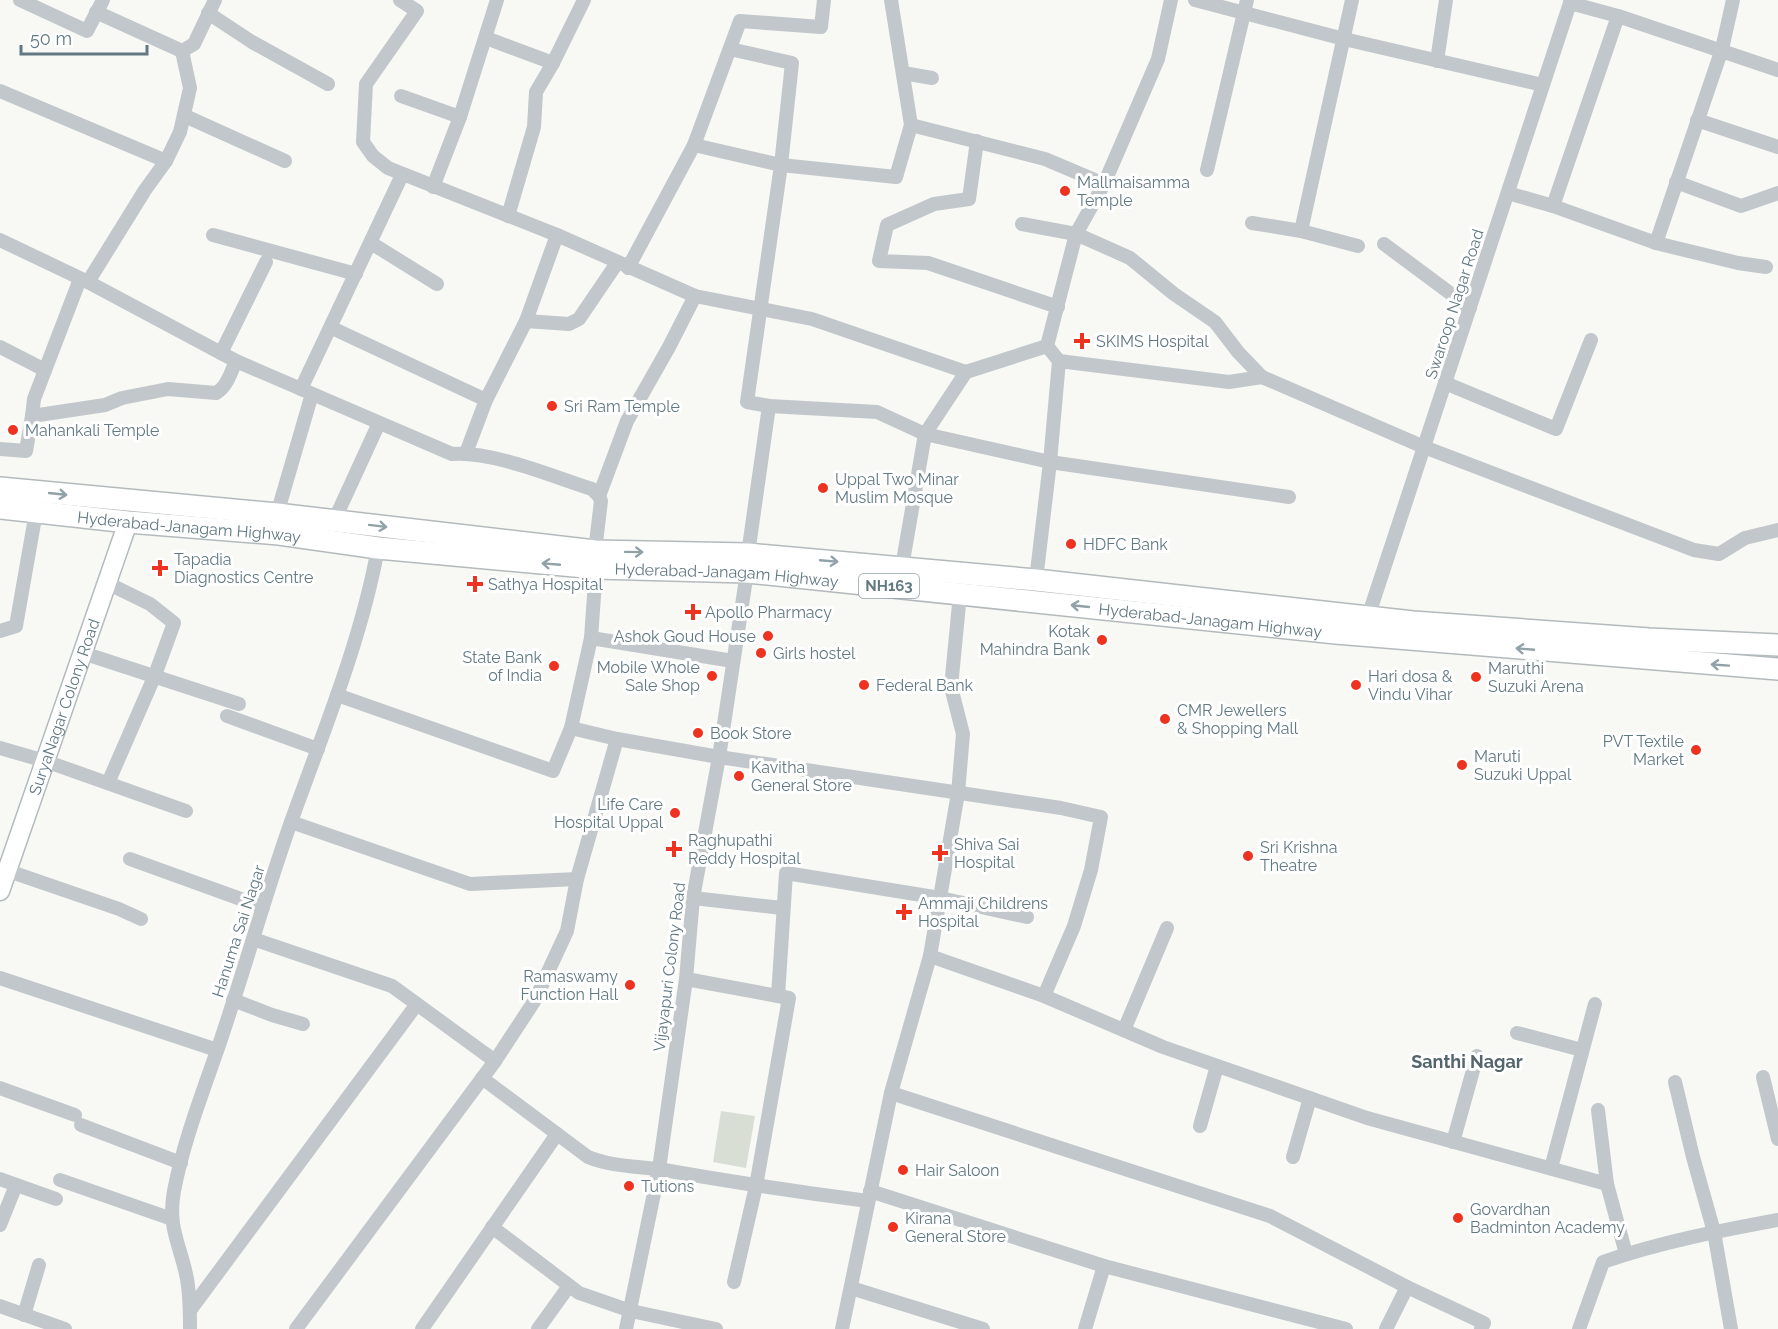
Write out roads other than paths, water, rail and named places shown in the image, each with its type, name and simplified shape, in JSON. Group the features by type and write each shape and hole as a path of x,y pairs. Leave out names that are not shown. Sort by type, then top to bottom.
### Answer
{"highway":[{"name":"Hyderabad-Janagam Highway","path":"0,488 277,514 595,560"},
{"name":"Hyderabad-Janagam Highway","path":"0,508 128,522 279,534 378,548 595,560 902,567 1036,580 1136,601 1344,633 1778,669"},
{"name":"Hyderabad-Janagam Highway","path":"748,563 960,594 1136,601 1649,639 1778,645"}],"main road":[{"name":"SuryaNagar Colony Road","path":"0,891 4,869 45,761 128,522"}],"street":[{"path":"0,449 26,451 34,399 84,280 166,161 185,116 190,88 182,51 100,6 87,31 20,0"},
{"path":"182,51 194,44 215,0"},
{"path":"400,0 417,11 366,84 363,142 373,156 388,168 557,235 695,296 824,323 966,372 1047,346"},
{"path":"433,187 460,117 497,0"},
{"path":"508,216 534,127 536,92 584,0"},
{"path":"526,321 569,324 579,319 623,265 694,145 740,21 821,27 824,0"},
{"path":"694,145 780,165 896,177 911,125 891,0"},
{"path":"1047,346 1076,234 1104,184 1158,59 1171,0"},
{"path":"1195,0 1245,6 1344,39 1543,84"},
{"path":"1301,231 1352,0"},
{"path":"1437,61 1446,0"},
{"path":"1656,243 1722,50 1733,0"},
{"path":"1570,1 1778,69"},
{"name":"Swaroop Nagar Road","path":"1368,617 1570,1"},
{"path":"1207,170 1245,6"},
{"path":"208,13 252,42 328,84"},
{"path":"1553,206 1618,16"},
{"path":"486,38 553,63"},
{"path":"730,49 792,63 747,402 769,406 877,411 925,434 1050,462 1289,497"},
{"path":"903,73 932,78"},
{"path":"0,91 166,161"},
{"path":"401,96 460,117"},
{"path":"185,116 285,161"},
{"path":"1697,120 1778,147"},
{"path":"911,125 1045,159 1104,184"},
{"path":"977,141 969,199 934,204 887,225 879,261 928,262 1058,307"},
{"path":"277,514 306,392 332,328 402,175"},
{"path":"1676,182 1741,206 1778,193"},
{"path":"1508,193 1553,206 1656,243 1738,263 1766,267"},
{"path":"1252,223 1301,231 1358,246"},
{"path":"1022,224 1076,234 1131,258 1174,294 1215,321 1262,377 1424,447 1694,550 1719,554 1745,538 1778,530"},
{"path":"213,235 356,274"},
{"path":"465,453 486,400 526,321 557,235"},
{"path":"0,240 84,280 236,361 306,392 452,454 487,456 592,489 599,496 601,501 591,638 571,728 553,771 337,695"},
{"path":"371,243 437,284"},
{"path":"1384,244 1470,308"},
{"path":"221,353 266,262"},
{"path":"599,496 627,421 695,296"},
{"path":"332,328 486,400"},
{"path":"1445,383 1556,429 1591,340"},
{"path":"1036,580 1059,361 1047,346"},
{"path":"0,348 45,370"},
{"path":"32,416 105,405 122,398 168,389 216,393 222,390 236,361"},
{"path":"1059,361 1229,382 1262,377"},
{"path":"902,567 925,434 966,372"},
{"name":"Vijayapuri Colony Road","path":"626,1329 659,1169 686,979 693,898 733,661 769,406"},
{"path":"334,521 379,423"},
{"path":"0,631 16,626 36,512"},
{"name":"Hanuma Sai Nagar","path":"190,1329 187,1277 175,1239 172,1219 174,1192 181,1163 263,907 337,695 370,590 378,548"},
{"path":"107,583 150,604 174,622 155,675 108,783"},
{"path":"842,1329 891,1093 930,956 958,793 963,734 951,687 960,594"},
{"path":"591,638 733,661"},
{"path":"83,653 239,704"},
{"path":"227,716 318,749"},
{"path":"571,728 617,739 718,757 1061,808 1101,817 1091,870 1074,926 1044,996"},
{"path":"296,1329 482,1078 535,1000 567,931 577,879 617,739"},
{"path":"0,748 45,761 186,811"},
{"path":"291,822 470,884 577,879"},
{"path":"130,859 263,907"},
{"path":"4,869 119,909 141,919"},
{"path":"778,996 786,873 939,898 1027,917"},
{"path":"693,898 782,908"},
{"path":"1124,1030 1167,928"},
{"path":"253,939 392,986 495,1060"},
{"path":"930,956 1044,996 1163,1047 1367,1118 1606,1184"},
{"path":"0,978 217,1050"},
{"path":"686,979 789,998 756,1186 734,1282"},
{"path":"234,1000 303,1024"},
{"path":"190,1309 417,1004"},
{"path":"1551,1168 1595,1004"},
{"path":"1516,1033 1582,1050"},
{"path":"1453,1142 1477,1056"},
{"path":"1200,1126 1217,1066"},
{"path":"1763,1077 1778,1139"},
{"path":"482,1078 588,1157 603,1163 659,1169 756,1186 869,1196 1104,1266 1346,1329"},
{"path":"1675,1082 1714,1232 1730,1329"},
{"path":"0,1088 181,1163"},
{"path":"891,1093 1270,1216 1407,1287 1484,1323 1481,1329"},
{"path":"1293,1157 1310,1098"},
{"path":"1598,1110 1606,1184 1626,1254"},
{"path":"422,1329 557,1134"},
{"path":"0,1179 56,1199"},
{"path":"60,1180 172,1219"},
{"path":"0,1225 16,1185"},
{"path":"1580,1329 1603,1262 1714,1232 1778,1220"},
{"path":"492,1227 569,1286 591,1298 631,1311 706,1328"},
{"path":"24,1315 39,1265"},
{"path":"1085,1329 1104,1266"},
{"path":"538,1329 569,1286"},
{"path":"1386,1329 1407,1287"},
{"path":"850,1288 983,1329"},
{"path":"0,1306 65,1329"}],"place":[{"name":"Mallmaisamma Temple","path":"1065,191"},
{"name":"SKIMS Hospital","path":"1082,341"},
{"name":"Sri Ram Temple","path":"552,406"},
{"name":"Mahankali Temple","path":"13,430"},
{"name":"Uppal Two Minar Muslim Mosque","path":"823,488"},
{"name":"HDFC Bank","path":"1071,544"},
{"name":"Tapadia Diagnostics Centre","path":"160,568"},
{"name":"Sathya Hospital","path":"475,584"},
{"name":"Apollo Pharmacy","path":"693,612"},
{"name":"Ashok Goud House","path":"768,636"},
{"name":"Kotak Mahindra Bank","path":"1102,640"},
{"name":"Girls hostel","path":"761,653"},
{"name":"State Bank of India","path":"554,666"},
{"name":"Mobile Whole Sale Shop","path":"712,676"},
{"name":"Maruthi Suzuki Arena","path":"1476,677"},
{"name":"Federal Bank","path":"864,685"},
{"name":"Hari dosa & Vindu Vihar","path":"1356,685"},
{"name":"CMR Jewellers & Shopping Mall","path":"1165,719"},
{"name":"Book Store","path":"698,733"},
{"name":"PVT Textile Market","path":"1696,750"},
{"name":"Maruti Suzuki Uppal","path":"1462,765"},
{"name":"Kavitha General Store","path":"739,776"},
{"name":"Life Care Hospital Uppal","path":"675,813"},
{"name":"Raghupathi Reddy Hospital","path":"674,849"},
{"name":"Shiva Sai Hospital","path":"940,853"},
{"name":"Sri Krishna Theatre","path":"1248,856"},
{"name":"Ammaji Childrens Hospital","path":"904,912"},
{"name":"Ramaswamy Function Hall","path":"630,985"},
{"name":"Hair Saloon","path":"903,1170"},
{"name":"Tutions","path":"629,1186"},
{"name":"Govardhan Badminton Academy","path":"1458,1218"},
{"name":"Kirana General Store","path":"893,1227"}],"district":[{"name":"Santhi Nagar","path":"1467,1062"}]}
